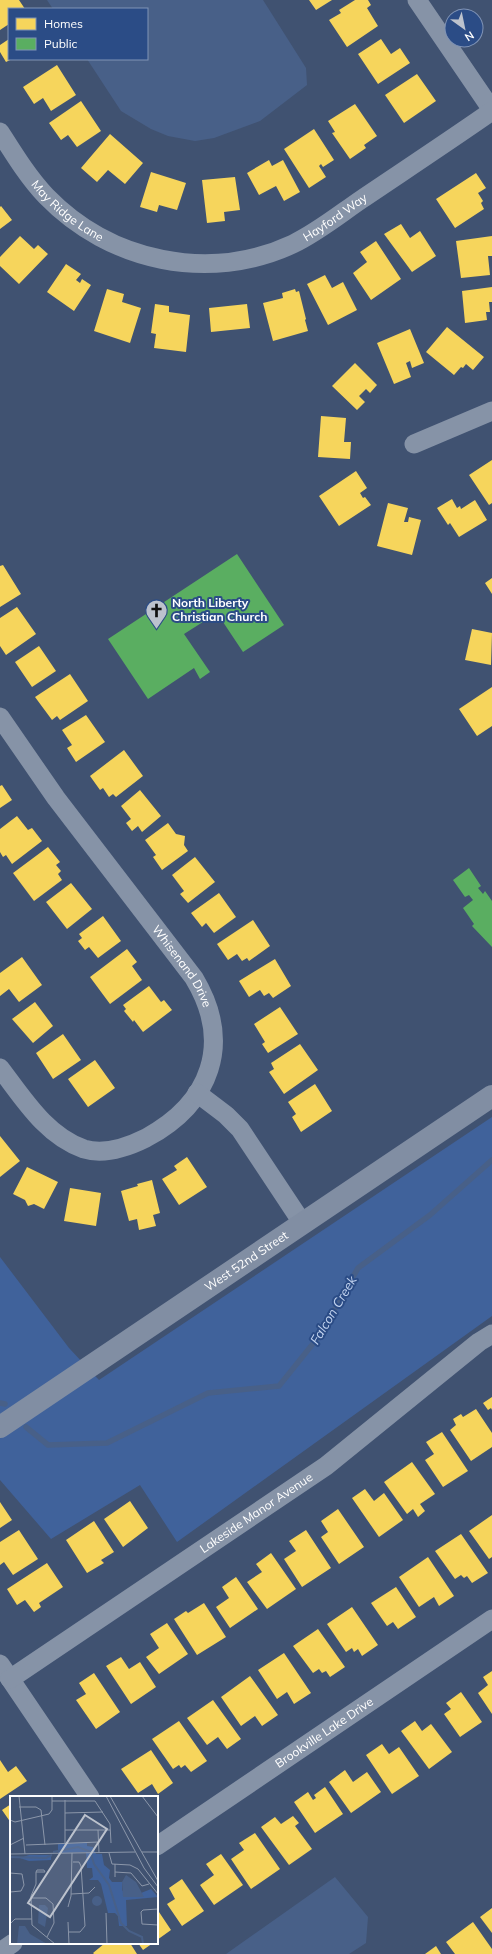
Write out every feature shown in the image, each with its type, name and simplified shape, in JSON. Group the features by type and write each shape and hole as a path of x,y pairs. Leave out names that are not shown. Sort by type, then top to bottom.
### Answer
{"street":[{"path":"418,0 492,111"},
{"name":"Hayford Way","path":"157,259 191,264 233,262 266,254 295,243 492,111"},
{"name":"May Ridge Lane","path":"0,132 35,183 64,213 86,229 116,246 157,259"},
{"path":"414,444 492,411"},
{"name":"Whisenand Drive","path":"0,717 56,798 194,978 206,998 212,1019 213,1047 208,1070 197,1094 180,1115 140,1141 112,1149 90,1150 70,1142 43,1123 0,1068"},
{"path":"197,1094 226,1115 240,1129 303,1224"},
{"name":"West 52nd Street","path":"0,1427 492,1096"},
{"name":"Lakeside Manor Avenue","path":"5,1672 326,1466 479,1342 492,1334"},
{"name":"Brookville Lake Drive","path":"158,1845 492,1619"},
{"path":"5,1672 89,1796"},
{"path":"0,1952 12,1944"}],"shaded area":[{"path":"47,0 263,0 306,68 307,85 260,121 214,138 195,141 168,136 151,129 121,111 88,60 148,60 148,8 52,8"},
{"path":"492,1117 492,1316 177,1542 140,1485 51,1539 0,1480 0,1257 69,1348 99,1380"},
{"path":"335,1877 368,1917 366,1943 349,1954 226,1954"}],"building: Homes":[{"path":"0,0 19,0 24,8 8,8 8,25 0,30"},
{"path":"309,0 332,0 316,10"},
{"path":"355,0 368,0 371,5 367,8 378,26 347,47 329,20 341,13 339,10"},
{"path":"381,39 391,54 400,48 410,63 378,84 358,54"},
{"path":"8,40 8,60 10,60 6,62 0,52 0,45"},
{"path":"57,65 76,95 51,111 43,98 34,104 23,87"},
{"path":"417,74 436,101 404,123 385,95"},
{"path":"81,101 101,131 77,147 68,135 61,140 49,123"},
{"path":"355,104 377,136 364,145 366,148 350,159 332,133 335,132 328,121"},
{"path":"314,129 334,160 323,167 321,164 319,166 326,177 309,188 284,149"},
{"path":"110,134 143,163 125,184 108,170 97,182 81,168"},
{"path":"269,160 272,166 283,160 300,192 284,201 276,186 259,195 247,173"},
{"path":"151,172 186,183 177,210 159,205 157,212 140,207"},
{"path":"476,173 486,188 478,193 483,201 481,203 484,209 455,228 436,199"},
{"path":"235,177 240,210 224,212 225,221 207,223 202,180"},
{"path":"1,206 12,220 0,229 0,207"},
{"path":"401,224 410,238 420,231 436,256 412,272 384,234"},
{"path":"20,236 34,249 38,245 48,254 19,284 0,266 0,257"},
{"path":"492,236 492,256 488,256 490,275 461,278 456,241"},
{"path":"376,241 401,279 371,300 353,273 367,262 360,252"},
{"path":"66,264 81,274 76,280 80,283 82,279 91,285 74,311 47,292"},
{"path":"325,275 332,288 343,282 357,310 328,325 307,284"},
{"path":"492,287 492,302 489,302 490,312 486,312 487,320 465,323 462,291"},
{"path":"107,289 124,294 122,302 141,308 130,343 94,331"},
{"path":"295,289 296,292 299,291 308,331 273,341 263,303 283,298 282,293"},
{"path":"155,304 169,306 169,312 190,315 186,352 154,348 156,334 151,333"},
{"path":"247,304 250,328 211,332 209,308"},
{"path":"447,327 484,357 473,370 466,364 454,375 426,352"},
{"path":"410,329 424,363 412,368 410,361 406,363 411,377 394,384 377,343"},
{"path":"355,363 377,385 370,393 366,389 359,396 365,402 357,410 332,386"},
{"path":"321,416 346,418 344,442 351,442 350,459 318,457"},
{"path":"492,460 492,503 489,505 469,475"},
{"path":"356,471 367,488 360,493 371,505 339,526 319,496"},
{"path":"452,499 457,508 460,506 461,509 475,500 487,520 459,537 450,523 448,525 437,508"},
{"path":"388,503 408,508 404,522 408,522 409,517 421,520 412,555 377,546"},
{"path":"3,565 21,594 0,607 0,566"},
{"path":"492,578 492,594 485,583"},
{"path":"17,607 36,634 6,655 0,646 0,618"},
{"path":"472,629 492,633 491,665 465,660"},
{"path":"39,646 56,671 32,687 15,662"},
{"path":"70,674 88,701 60,720 57,716 52,720 35,697"},
{"path":"492,687 492,726 477,736 459,709"},
{"path":"86,715 105,742 76,762 67,748 72,745 62,730"},
{"path":"124,750 143,776 116,797 113,794 109,797 103,788 100,790 90,776"},
{"path":"2,785 12,800 0,808 0,786"},
{"path":"140,790 161,816 142,832 138,826 132,831 126,823 131,819 121,806"},
{"path":"17,816 28,830 32,828 42,841 12,864 6,855 3,857 0,852 0,829"},
{"path":"168,823 176,834 185,836 184,845 188,851 162,870 153,857 156,855 145,840"},
{"path":"48,847 60,862 56,865 61,871 58,874 62,880 34,901 13,873"},
{"path":"195,857 215,882 188,903 180,894 184,891 172,875"},
{"path":"71,883 92,909 67,929 46,902"},
{"path":"219,893 236,917 214,933 206,923 202,927 191,913"},
{"path":"103,916 121,941 98,958 89,947 85,950 78,941 82,938 79,934"},
{"path":"253,920 270,946 249,961 247,958 242,961 237,954 228,960 217,944"},
{"path":"127,949 137,962 132,966 142,980 110,1004 90,977"},
{"path":"22,957 42,985 19,1002 9,989 0,996 0,973"},
{"path":"275,959 291,986 273,998 269,993 264,996 260,990 249,997 239,981"},
{"path":"149,986 161,1002 164,1000 172,1010 143,1032 134,1020 133,1022 124,1011 126,1009 123,1005"},
{"path":"35,1002 53,1026 33,1043 12,1019"},
{"path":"280,1007 298,1034 268,1053 262,1044 265,1042 254,1024"},
{"path":"63,1034 81,1060 53,1079 36,1053"},
{"path":"300,1044 318,1070 284,1094 269,1072 274,1069 271,1063"},
{"path":"95,1060 115,1088 88,1107 68,1079"},
{"path":"315,1084 332,1111 301,1132 292,1117 296,1114 288,1102"},
{"path":"0,1136 20,1161 0,1177"},
{"path":"187,1157 207,1187 179,1205 162,1179 177,1170 174,1166"},
{"path":"27,1167 58,1182 44,1209 34,1204 28,1206 25,1200 13,1194"},
{"path":"152,1180 160,1213 153,1215 156,1226 139,1230 137,1219 129,1221 121,1191 138,1186 137,1184"},
{"path":"70,1188 101,1193 96,1226 64,1221"},
{"path":"492,1397 492,1410 491,1408 488,1410 483,1403"},
{"path":"476,1409 492,1433 492,1447 471,1461 450,1430 456,1425 453,1419 461,1414 463,1417"},
{"path":"442,1432 468,1471 443,1487 425,1460 434,1454 426,1442"},
{"path":"412,1462 435,1494 420,1504 425,1511 418,1517 413,1509 407,1514 384,1482"},
{"path":"365,1489 374,1501 384,1493 403,1520 379,1537 352,1498"},
{"path":"130,1501 148,1528 123,1547 104,1519"},
{"path":"0,1502 12,1520 0,1528"},
{"path":"338,1509 364,1547 339,1564 321,1537 328,1532 321,1521"},
{"path":"492,1515 492,1557 489,1559 469,1531"},
{"path":"94,1521 114,1552 101,1560 104,1563 87,1573 66,1540"},
{"path":"19,1530 38,1559 13,1575 4,1562 0,1565 0,1542"},
{"path":"306,1530 331,1568 302,1587 284,1559 296,1551 289,1541"},
{"path":"461,1534 488,1573 472,1583 467,1576 464,1578 461,1575 455,1579 435,1551"},
{"path":"271,1553 296,1589 267,1609 247,1582 262,1572 256,1564"},
{"path":"428,1557 454,1596 439,1606 434,1597 419,1607 399,1577"},
{"path":"47,1563 63,1587 39,1603 41,1607 34,1612 25,1600 17,1605 7,1589"},
{"path":"236,1577 258,1609 230,1628 216,1607 229,1598 222,1587"},
{"path":"396,1587 416,1617 398,1629 393,1622 387,1626 371,1603"},
{"path":"204,1603 226,1637 197,1655 174,1619 186,1611 188,1613"},
{"path":"352,1607 378,1645 362,1656 358,1649 354,1652 352,1648 346,1652 327,1624"},
{"path":"167,1623 188,1654 159,1674 146,1657 159,1648 150,1634"},
{"path":"318,1629 345,1667 330,1677 326,1671 322,1673 319,1669 313,1673 293,1646"},
{"path":"284,1653 311,1693 294,1704 287,1692 277,1699 258,1670"},
{"path":"121,1657 129,1669 140,1662 156,1687 131,1704 106,1666"},
{"path":"492,1671 492,1714 478,1693 488,1685 483,1677"},
{"path":"94,1673 120,1712 96,1729 76,1700 86,1694 79,1683"},
{"path":"250,1676 278,1715 262,1726 255,1716 241,1726 221,1697"},
{"path":"461,1692 482,1722 460,1737 444,1714 451,1709 446,1703"},
{"path":"213,1700 241,1739 227,1749 218,1737 207,1745 187,1718"},
{"path":"179,1721 207,1761 191,1772 185,1765 181,1768 179,1765 173,1769 152,1739"},
{"path":"415,1721 422,1731 431,1724 452,1752 429,1769 401,1731"},
{"path":"382,1744 389,1754 399,1747 419,1776 392,1794 366,1755"},
{"path":"151,1750 173,1783 158,1794 152,1784 138,1793 121,1769"},
{"path":"0,1760 8,1772 16,1766 27,1781 0,1799"},
{"path":"345,1770 353,1782 367,1772 381,1792 351,1813 329,1782"},
{"path":"325,1787 343,1814 315,1833 294,1802 308,1792 313,1800 316,1798 314,1795"},
{"path":"10,1805 10,1822 2,1810"},
{"path":"293,1816 299,1823 295,1826 312,1849 289,1865 261,1827 275,1817 281,1824"},
{"path":"255,1833 280,1869 251,1889 231,1859 244,1850 239,1843"},
{"path":"221,1854 243,1885 214,1905 200,1885 214,1875 206,1864"},
{"path":"182,1879 204,1911 182,1926 167,1904 175,1899 169,1888"},
{"path":"492,1908 492,1933 480,1917"},
{"path":"158,1910 171,1930 158,1939"},
{"path":"473,1922 492,1949 492,1954 455,1954 446,1942"},
{"path":"104,1944 131,1944 137,1954 94,1954 93,1953"},
{"path":"139,1944 152,1944 143,1950"},
{"path":"436,1946 441,1954 425,1954"}],"building: Public":[{"name":"North Liberty Christian Church","path":"237,554 284,625 243,652 217,613 184,634 210,672 200,679 194,668 148,699 108,639"},
{"path":"469,868 481,886 478,888 483,894 485,891 492,901 492,947 472,926 474,924 463,908 473,900 469,895 465,897 453,880"}],"waterway":[{"name":"Falcon Creek","path":"26,1427 48,1445 107,1443 208,1393 279,1386 320,1335 358,1268 430,1215 492,1160"},
{"name":"Falcon Creek","path":"0,1403 5,1404"}],"place":[{"name":"North Liberty Christian Church","path":"156,630"}]}
